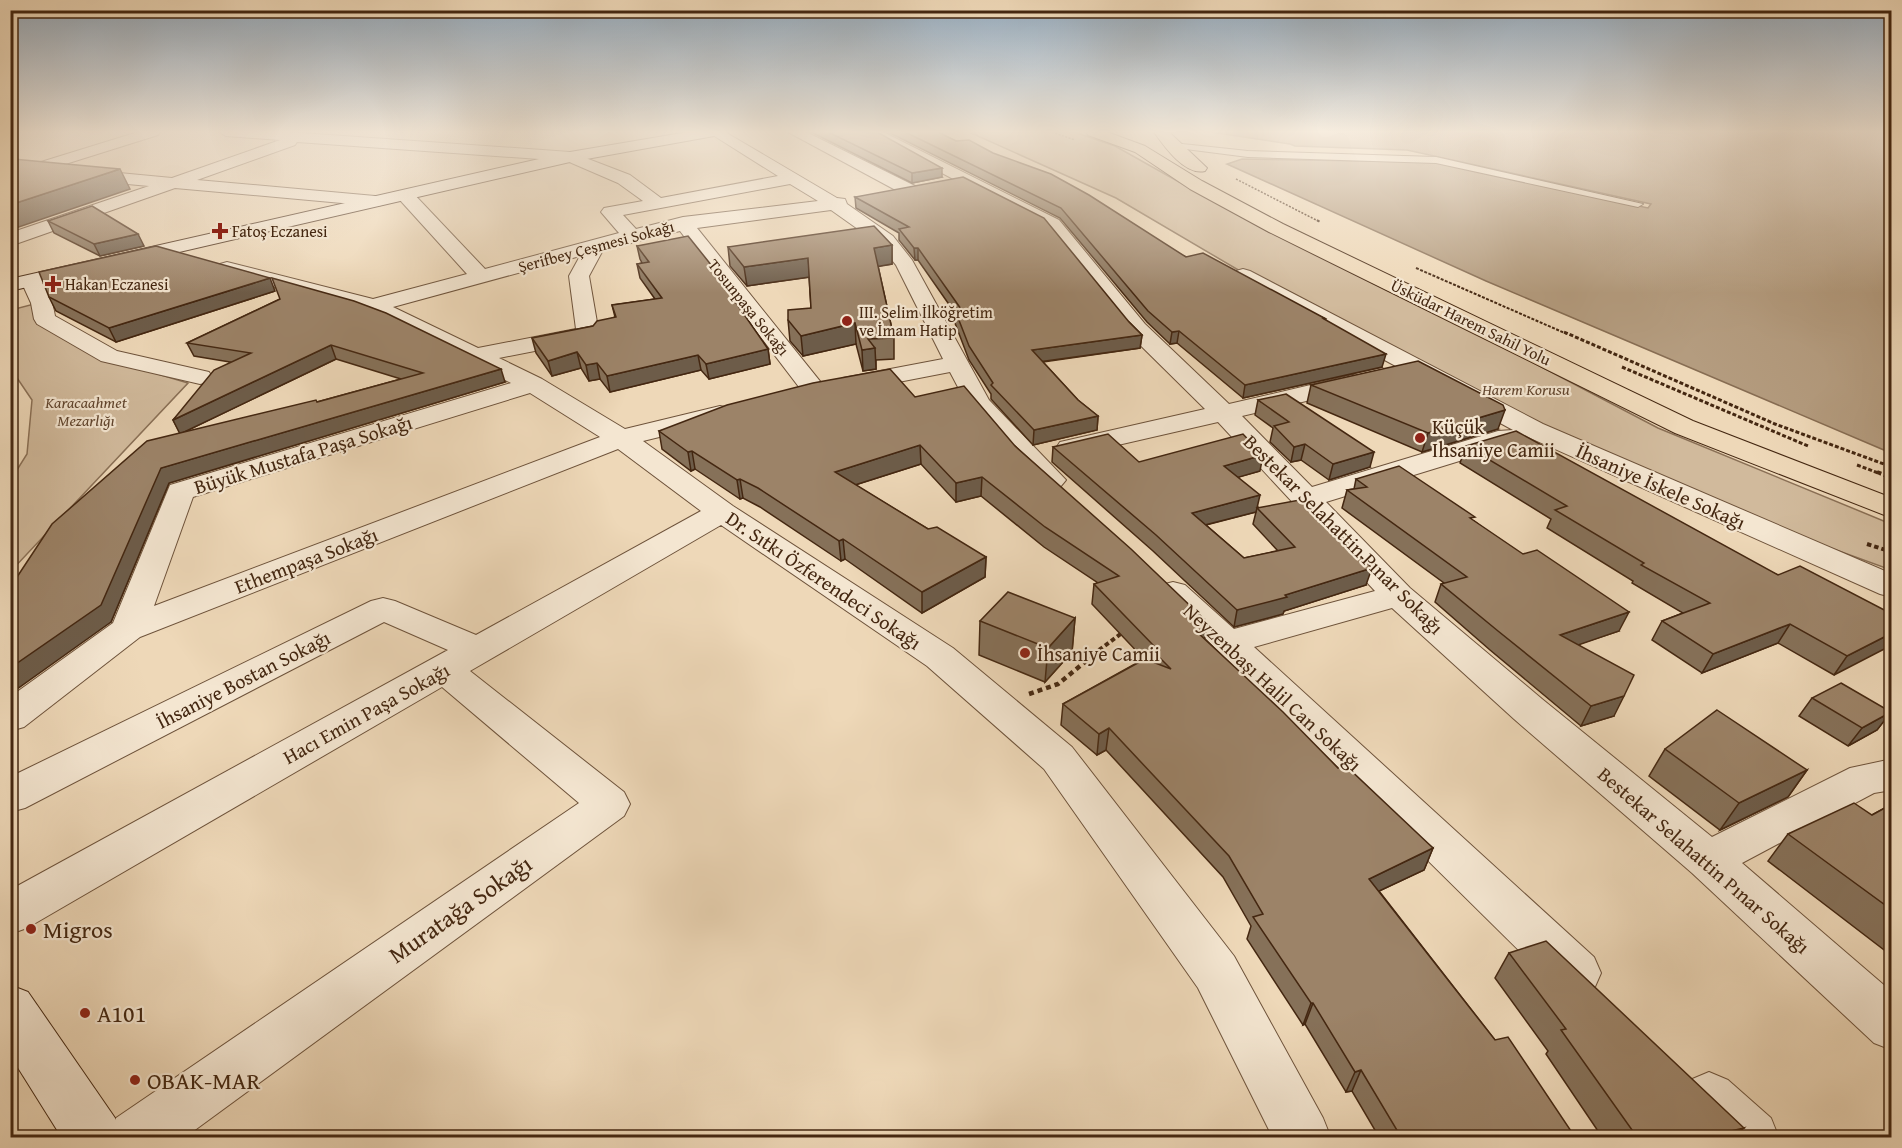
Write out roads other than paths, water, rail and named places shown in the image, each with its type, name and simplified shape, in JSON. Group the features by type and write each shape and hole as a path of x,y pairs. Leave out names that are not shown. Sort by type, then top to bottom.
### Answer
{"main road":[{"name":"Üsküdar Harem Sahil Yolu","path":"1197,186 1276,228 1684,427 1892,509"},
{"name":"Üsküdar Harem Sahil Yolu","path":"1225,186 1348,250 1649,389 1770,441 1892,488"}],"street":[{"path":"10,240 167,186"},
{"path":"203,186 375,201"},
{"path":"21,283 446,186"},
{"path":"633,186 657,203"},
{"path":"630,234 610,212 754,186"},
{"path":"806,186 845,202 886,240 905,264 978,404 1026,457 1079,505"},
{"path":"900,186 909,190"},
{"path":"877,196 934,186"},
{"name":"Bestekar Selahattin Pınar Sokağı","path":"976,186 1052,224 1137,329 1224,413 1398,595 1528,709 1708,860 1892,1026"},
{"path":"405,195 481,277"},
{"name":"Şerifbey Çeşmesi Sokağı","path":"373,306 595,246 630,234 683,223 845,202"},
{"name":"Tosunpaşa Sokağı","path":"683,223 802,393 956,364"},
{"path":"475,356 588,333 579,276 595,246"},
{"name":"Dr. Sıtkı Özferendeci Sokağı","path":"162,250 373,306 533,384 621,438 722,512 940,657 1058,758 1216,972 1303,1137"},
{"name":"İhsaniye İskele Sokağı","path":"1244,275 1533,430 1892,586"},
{"path":"21,283 42,303 45,319 109,356 200,377"},
{"path":"1026,457 1419,368"},
{"name":"Büyük Mustafa Paşa Sokağı","path":"128,629 180,491 533,384"},
{"name":"Ethempaşa Sokağı","path":"10,717 128,629 621,438 746,407"},
{"path":"1304,499 1533,430"},
{"name":"Hacı Emin Paşa Sokağı","path":"10,914 722,512"},
{"name":"Neyzenbaşı Halil Can Sokağı","path":"1148,567 1605,1000"},
{"path":"1227,643 1398,595"},
{"name":"İhsaniye Bostan Sokağı","path":"10,796 383,609 461,659"},
{"name":"Muratağa Sokağı","path":"136,1137 609,804 461,659"},
{"path":"1708,860 1864,780 1892,774"},
{"path":"10,1010 94,1137"},
{"path":"1682,1073 1750,1137"}],"lane":[{"path":"1553,186 1638,204"}],"place":[{"name":"Fatoş Eczanesi","path":"220,231"},
{"name":"Hakan Eczanesi","path":"53,284"},
{"name":"III. Selim İlköğretim ve İmam Hatip","path":"847,321"},
{"name":"Küçük Ihsaniye Camii","path":"1420,438"},
{"name":"İhsaniye Camii","path":"1025,653"},
{"name":"Migros","path":"31,929"},
{"name":"A101","path":"85,1013"},
{"name":"OBAK-MAR","path":"135,1080"}],"park label":[{"name":"Harem Korusu","path":"1526,389"},
{"name":"Karacaahmet Mezarlığı","path":"86,411"}]}
